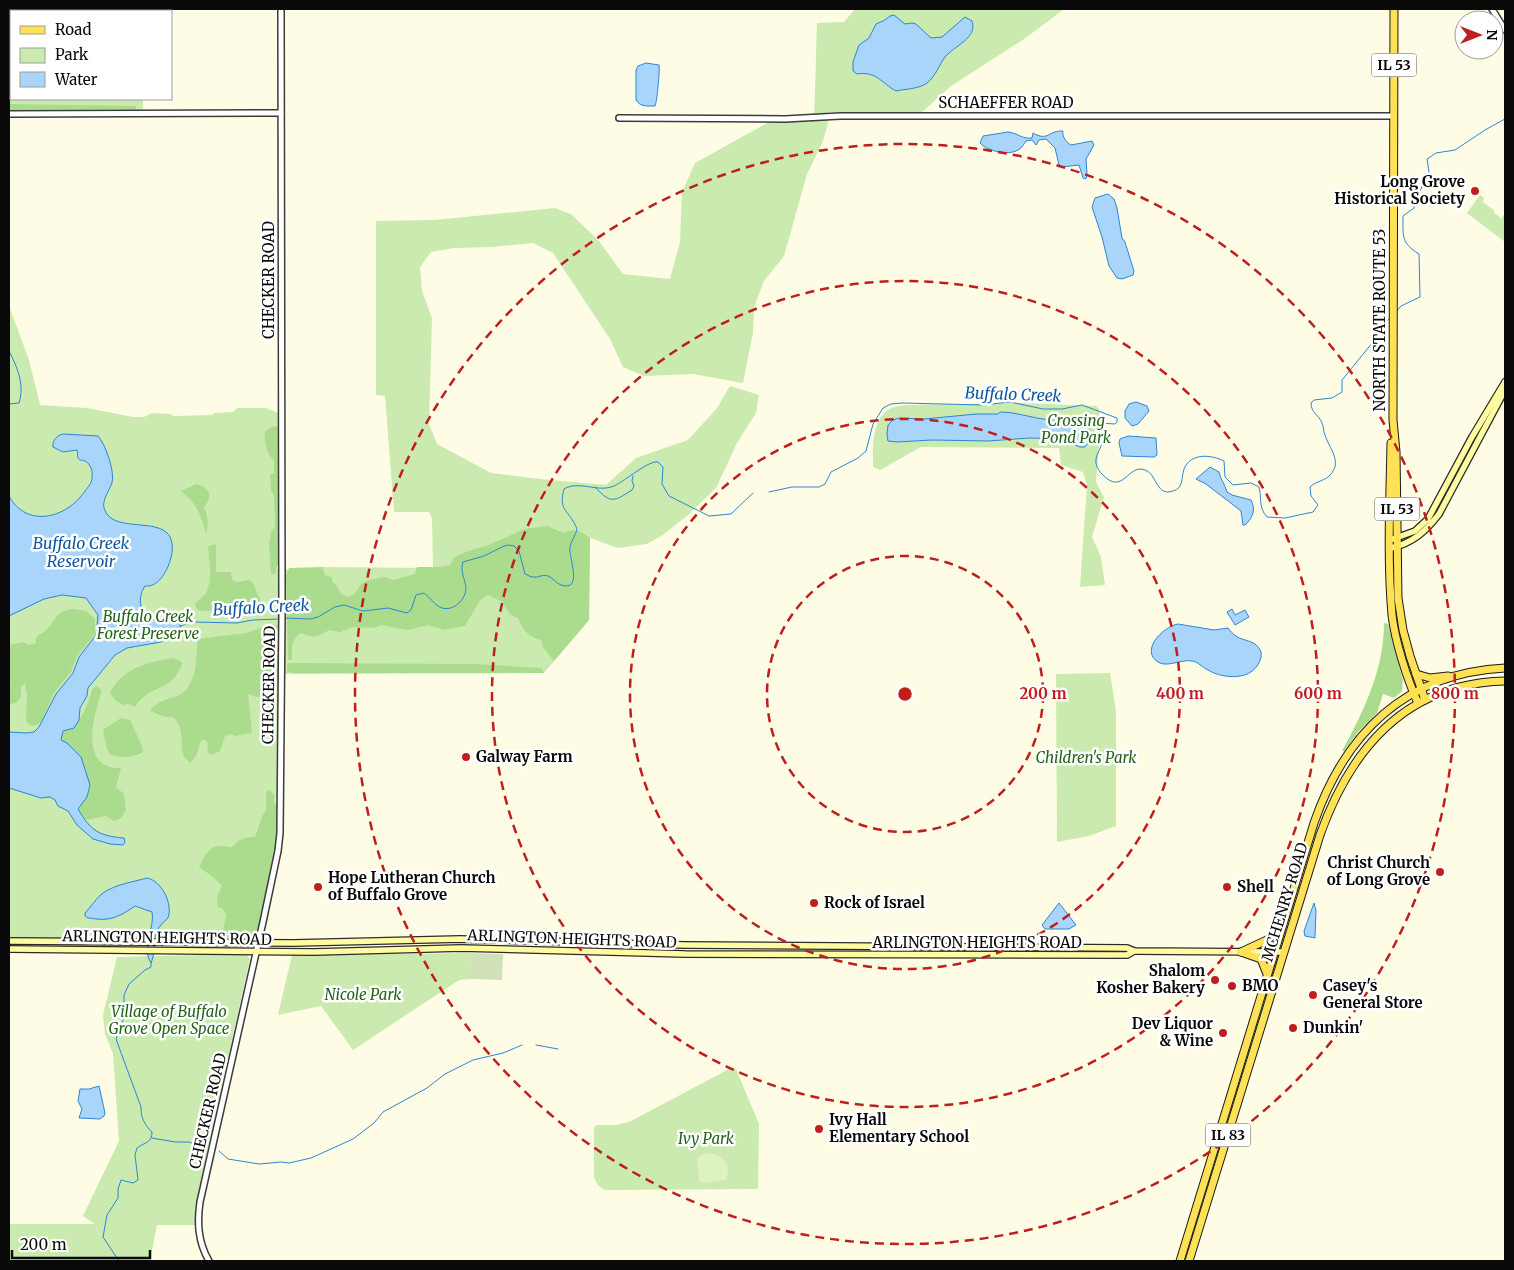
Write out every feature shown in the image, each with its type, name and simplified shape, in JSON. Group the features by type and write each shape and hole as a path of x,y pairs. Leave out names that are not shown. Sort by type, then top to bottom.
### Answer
{"main road":[{"name":"NORTH STATE ROUTE 53","path":"1394,9 1393,420 1396,452 1392,616 1398,644 1418,704"},
{"path":"1394,538 1415,531 1428,518 1472,437 1505,382"},
{"path":"1394,547 1414,540 1428,528 1439,514 1505,390"},
{"name":"NORTH STATE ROUTE 53","path":"1394,547 1400,616 1410,656 1425,700"},
{"name":"IL 83","path":"1422,689 1453,676 1485,669 1505,668"},
{"path":"1416,674 1430,678 1453,676"},
{"path":"1402,700 1408,677"},
{"name":"IL 83","path":"1425,700 1458,687 1483,682 1505,681"},
{"name":"MCHENRY ROAD","path":"1180,1261 1267,974 1326,790 1356,741 1383,714 1402,700 1422,689"},
{"name":"MCHENRY ROAD","path":"1189,1261 1320,836 1337,793 1361,754 1379,733 1390,722 1425,700"},
{"path":"1240,952 1269,939 1285,919"},
{"name":"ARLINGTON HEIGHTS ROAD","path":"9,941 258,943 460,939 685,945 1127,948 1134,952 1284,952"},
{"path":"750,954 779,948 780,946"},
{"name":"ARLINGTON HEIGHTS ROAD","path":"9,949 324,952 461,948 750,954 1127,956 1134,952"},
{"path":"1240,952 1261,959 1267,974"}],"street":[{"name":"CHECKER ROAD","path":"209,1261 201,1242 198,1214 278,851 280,833 282,655 281,9"},
{"path":"1492,9 1505,30"},
{"path":"9,114 281,113"},
{"name":"SCHAEFFER ROAD","path":"619,118 1394,116"}],"green space":[{"path":"9,9 143,9 10,10 10,100 143,100 143,111 10,111 9,135"},
{"name":"Buffalo Creek Forest Preserve","path":"855,9 1064,9 1027,37 951,86 921,113 828,112 828,123 823,141 807,174 784,256 764,281 754,307 753,333 743,383 693,374 644,376 623,367 610,339 553,253 533,243 454,248 431,252 420,267 422,291 432,318 429,424 437,444 491,473 606,485 636,458 688,440 717,408 730,386 759,395 756,413 737,443 716,488 688,515 663,535 647,544 618,548 590,538 589,620 544,673 279,674 277,840 262,916 255,939 9,938 9,306 29,360 40,405 87,408 133,417 144,417 152,413 171,414 173,416 212,415 214,413 233,412 237,408 266,408 278,413 278,426 276,426 276,569 322,569 322,567 433,568 432,518 429,512 394,512 385,396 376,395 376,221 434,220 555,208 571,214 599,241 623,274 670,279 680,242 682,192 695,163 769,122 814,121 817,23 844,22"},
{"path":"9,104 136,106 136,109 9,110"},
{"path":"1480,195 1484,198 1483,202 1493,208 1495,214 1500,219 1505,214 1505,242 1467,213"},
{"name":"Crossing Pond Park","path":"1022,403 1096,406 1099,409 1101,423 1096,482 1104,497 1092,537 1101,557 1105,585 1080,587 1087,485 1083,472 1061,465 1059,448 921,447 880,470 873,467 877,424 886,411 894,407 907,405"},
{"path":"278,426 279,561 275,574 271,574 269,544 271,532 275,526 274,495 271,491 270,474 274,473 274,460 267,451 265,431 271,427"},
{"path":"197,484 209,492 209,499 204,508 208,521 206,535 198,511 191,500 181,491"},
{"path":"548,526 563,533 577,531 590,538 589,620 554,661 543,647 541,640 526,632 518,618 508,612 503,602 488,595 480,600 465,626 444,630 428,625 408,630 381,625 373,628 353,627 340,632 329,630 315,636 301,633 294,641 292,660 288,660 286,576 289,568 322,567 325,575 332,577 332,581 341,594 349,597 355,593 362,583 369,580 385,577 393,580 415,574 417,567 450,565 455,557 465,552 489,545 524,529"},
{"path":"216,544 216,572 231,572 232,580 237,582 250,580 264,609 200,611 196,608 195,604 208,588 210,570 208,546"},
{"path":"74,609 86,611 95,619 95,634 77,656 71,672 54,693 41,722 34,726 28,724 26,720 27,695 25,684 21,687 21,697 16,703 10,704 9,645 22,642 29,645 35,644 37,636 46,631 58,615 64,611"},
{"path":"1384,623 1388,624 1403,680 1402,691 1394,698 1383,694 1377,713 1342,751 1358,721 1377,673 1381,657"},
{"path":"279,625 279,685 268,700 248,694 252,733 225,736 220,751 211,755 207,751 208,744 206,740 201,740 196,756 190,763 183,753 181,731 174,718 150,711 159,703 177,696 189,687 197,654 197,639 246,633 263,627"},
{"path":"172,658 183,663 172,680 143,697 135,707 128,704 123,705 115,700 110,693 128,672 154,662"},
{"path":"289,663 475,664 541,668 544,673 291,673 287,671"},
{"name":"Children's Park","path":"1110,673 1116,711 1116,826 1089,836 1057,842 1056,674"},
{"path":"97,686 102,690 93,726 92,739 94,751 99,760 108,766 121,768 116,787 124,794 126,810 121,818 114,821 106,816 86,820 78,809 87,797 87,790 61,740 63,731 75,724 83,714 93,688"},
{"path":"121,718 130,720 142,746 143,752 140,754 119,757 111,755 107,749 103,730"},
{"path":"270,790 274,795 274,803 278,806 275,855 256,933 252,937 222,937 226,915 223,909 218,907 217,901 222,886 199,867 212,848 221,846 232,847 242,839 255,837 263,814 266,811 266,792"},
{"name":"Nicole Park","path":"471,953 470,979 459,980 353,1050 321,1006 278,1015 292,955"},
{"path":"471,953 503,954 502,980 470,979"},
{"name":"Village of Buffalo Grove Open Space","path":"246,954 250,959 195,1208 195,1225 157,1225 150,1261 9,1261 9,1224 95,1224 83,1216 119,1141 113,1054 105,1034 103,1015 117,957"},
{"name":"Ivy Park","path":"729,1069 736,1069 759,1124 758,1189 606,1190 598,1185 594,1177 594,1127 597,1125 617,1125 631,1121"},
{"path":"707,1153 718,1155 725,1161 728,1170 726,1180 702,1183 699,1181 697,1158"}],"water":[{"path":"894,15 905,24 916,24 931,38 942,37 965,17 972,21 973,27 968,37 945,57 927,83 916,88 896,91 874,76 857,74 853,71 853,62 859,45 869,38 876,24"},
{"path":"646,63 659,65 655,106 642,105 636,100 636,70 638,66"},
{"path":"1063,131 1065,139 1071,145 1092,141 1094,145 1086,159 1086,179 1083,178 1079,165 1062,167 1059,165 1055,148 1046,139 1039,140 1036,145 1032,140 1026,141 1019,149 1009,153 992,150 980,143 983,136 1008,132 1032,138 1033,133 1045,136"},
{"path":"1108,194 1114,199 1122,238 1134,271 1133,275 1122,279 1117,278 1109,266 1092,207 1095,198"},
{"path":"1136,402 1147,406 1149,411 1138,424 1132,426 1125,418 1125,411 1129,404"},
{"path":"1000,412 1048,420 1082,418 1089,423 1089,438 1085,447 1080,447 1060,439 1030,438 988,441 888,441 888,425 893,420 899,418 924,419 998,414"},
{"name":"Buffalo Creek Reservoir","path":"63,434 98,436 101,440 109,459 113,478 104,505 108,515 122,523 159,528 166,532 172,543 171,559 165,573 156,583 145,586 142,590 140,601 142,611 149,618 157,621 179,623 181,628 161,642 127,648 115,655 88,688 87,696 80,708 79,720 74,728 63,731 61,740 67,743 81,757 90,785 87,797 78,809 87,823 96,831 108,836 124,838 125,842 123,845 110,844 93,839 77,825 68,811 58,806 55,800 50,797 41,798 9,788 9,732 34,732 39,727 56,694 73,673 79,657 96,635 98,615 86,598 62,595 44,599 9,616 9,496 26,513 36,516 47,516 68,508 91,482 92,473 90,466 84,460 78,458 77,450 63,452 53,447 55,439"},
{"path":"1128,436 1156,438 1157,455 1154,457 1122,456 1120,439"},
{"path":"1210,467 1219,472 1227,492 1251,500 1253,513 1245,525 1243,525 1241,511 1206,484 1196,479"},
{"path":"1232,609 1235,615 1245,610 1249,617 1235,625 1227,612"},
{"path":"1178,624 1214,630 1228,628 1239,638 1253,643 1259,648 1261,657 1259,663 1253,671 1234,677 1213,673 1192,661 1162,664 1153,657 1151,652 1152,646 1160,634"},
{"path":"147,878 162,888 169,906 168,918 156,935 151,963 147,951 152,925 152,912 135,906 121,915 112,918 96,919 85,916 85,913 103,893 119,885"},
{"path":"1059,903 1076,925 1069,929 1045,929 1042,925"},
{"path":"1314,903 1316,911 1315,938 1305,936 1304,931"},
{"path":"99,1086 104,1116 100,1119 79,1118 82,1109 78,1101 80,1089"}],"waterway":[{"name":"Buffalo Creek","path":"1396,312 1401,306 1420,297 1419,254 1409,246 1404,238 1403,216 1414,208 1429,172 1427,159 1436,153 1455,150 1505,119"},
{"name":"Buffalo Creek","path":"769,492 792,487 819,487 825,484 831,472 858,458 866,451 873,424 883,408 891,404 983,405 1010,402 1043,409 1062,409 1082,405 1117,418 1115,424 1100,423 1102,442 1096,464 1101,473 1109,480 1120,481 1134,471 1139,469 1145,470 1149,472 1163,491 1173,491 1177,490 1181,485 1184,469 1187,464 1197,457 1208,456 1224,461 1225,477 1233,485 1251,483 1259,487 1261,506 1267,517 1285,518 1313,512 1318,505 1311,496 1310,487 1330,475 1334,470 1335,460 1324,434 1322,423 1312,409 1311,403 1314,400 1332,398 1342,392 1342,380 1390,318"},
{"name":"Buffalo Creek","path":"9,351 21,382 19,403 9,404"},
{"name":"Buffalo Creek","path":"284,618 310,619 318,617 335,607 344,605 363,611 388,608 407,613 411,610 416,595 424,593 439,607 445,609 452,608 460,602 466,591 462,573 463,562 484,556 508,545 514,546 519,551 525,574 532,577 548,576 561,585 568,586 572,583 573,578 570,547 577,529 563,506 564,489 576,486 608,488 654,462 658,462 663,467 662,484 669,496 709,516 731,514 753,493"},
{"path":"595,487 609,499 616,499 632,490 634,486 633,476"},
{"name":"Buffalo Creek","path":"180,626 194,622 237,623 253,620 280,619"},
{"name":"Buffalo Creek","path":"119,1261 103,1237 107,1215 118,1198 121,1180 133,1183 138,1180 135,1155 137,1148 151,1138 152,1132 144,1121 141,1107 116,1039 124,1017 124,995 129,984 151,967 151,963"},
{"path":"219,1151 228,1159 259,1164 289,1163 311,1158 353,1139 374,1123 383,1112 427,1088 445,1074 473,1060 503,1053 522,1045"},
{"path":"536,1045 558,1049"},
{"path":"152,1138 175,1142 189,1142 206,1149"}],"place":[{"name":"Long Grove Historical Society","path":"1475,191"},
{"name":"Galway Farm","path":"466,757"},
{"name":"Christ Church of Long Grove","path":"1440,872"},
{"name":"Hope Lutheran Church of Buffalo Grove","path":"318,887"},
{"name":"Shell","path":"1227,887"},
{"name":"Rock of Israel","path":"814,903"},
{"name":"Shalom Kosher Bakery","path":"1215,980"},
{"name":"BMO","path":"1232,986"},
{"name":"Casey's General Store","path":"1313,995"},
{"name":"Dunkin'","path":"1293,1028"},
{"name":"Dev Liquor & Wine","path":"1223,1033"},
{"name":"Ivy Hall Elementary School","path":"819,1129"}]}
